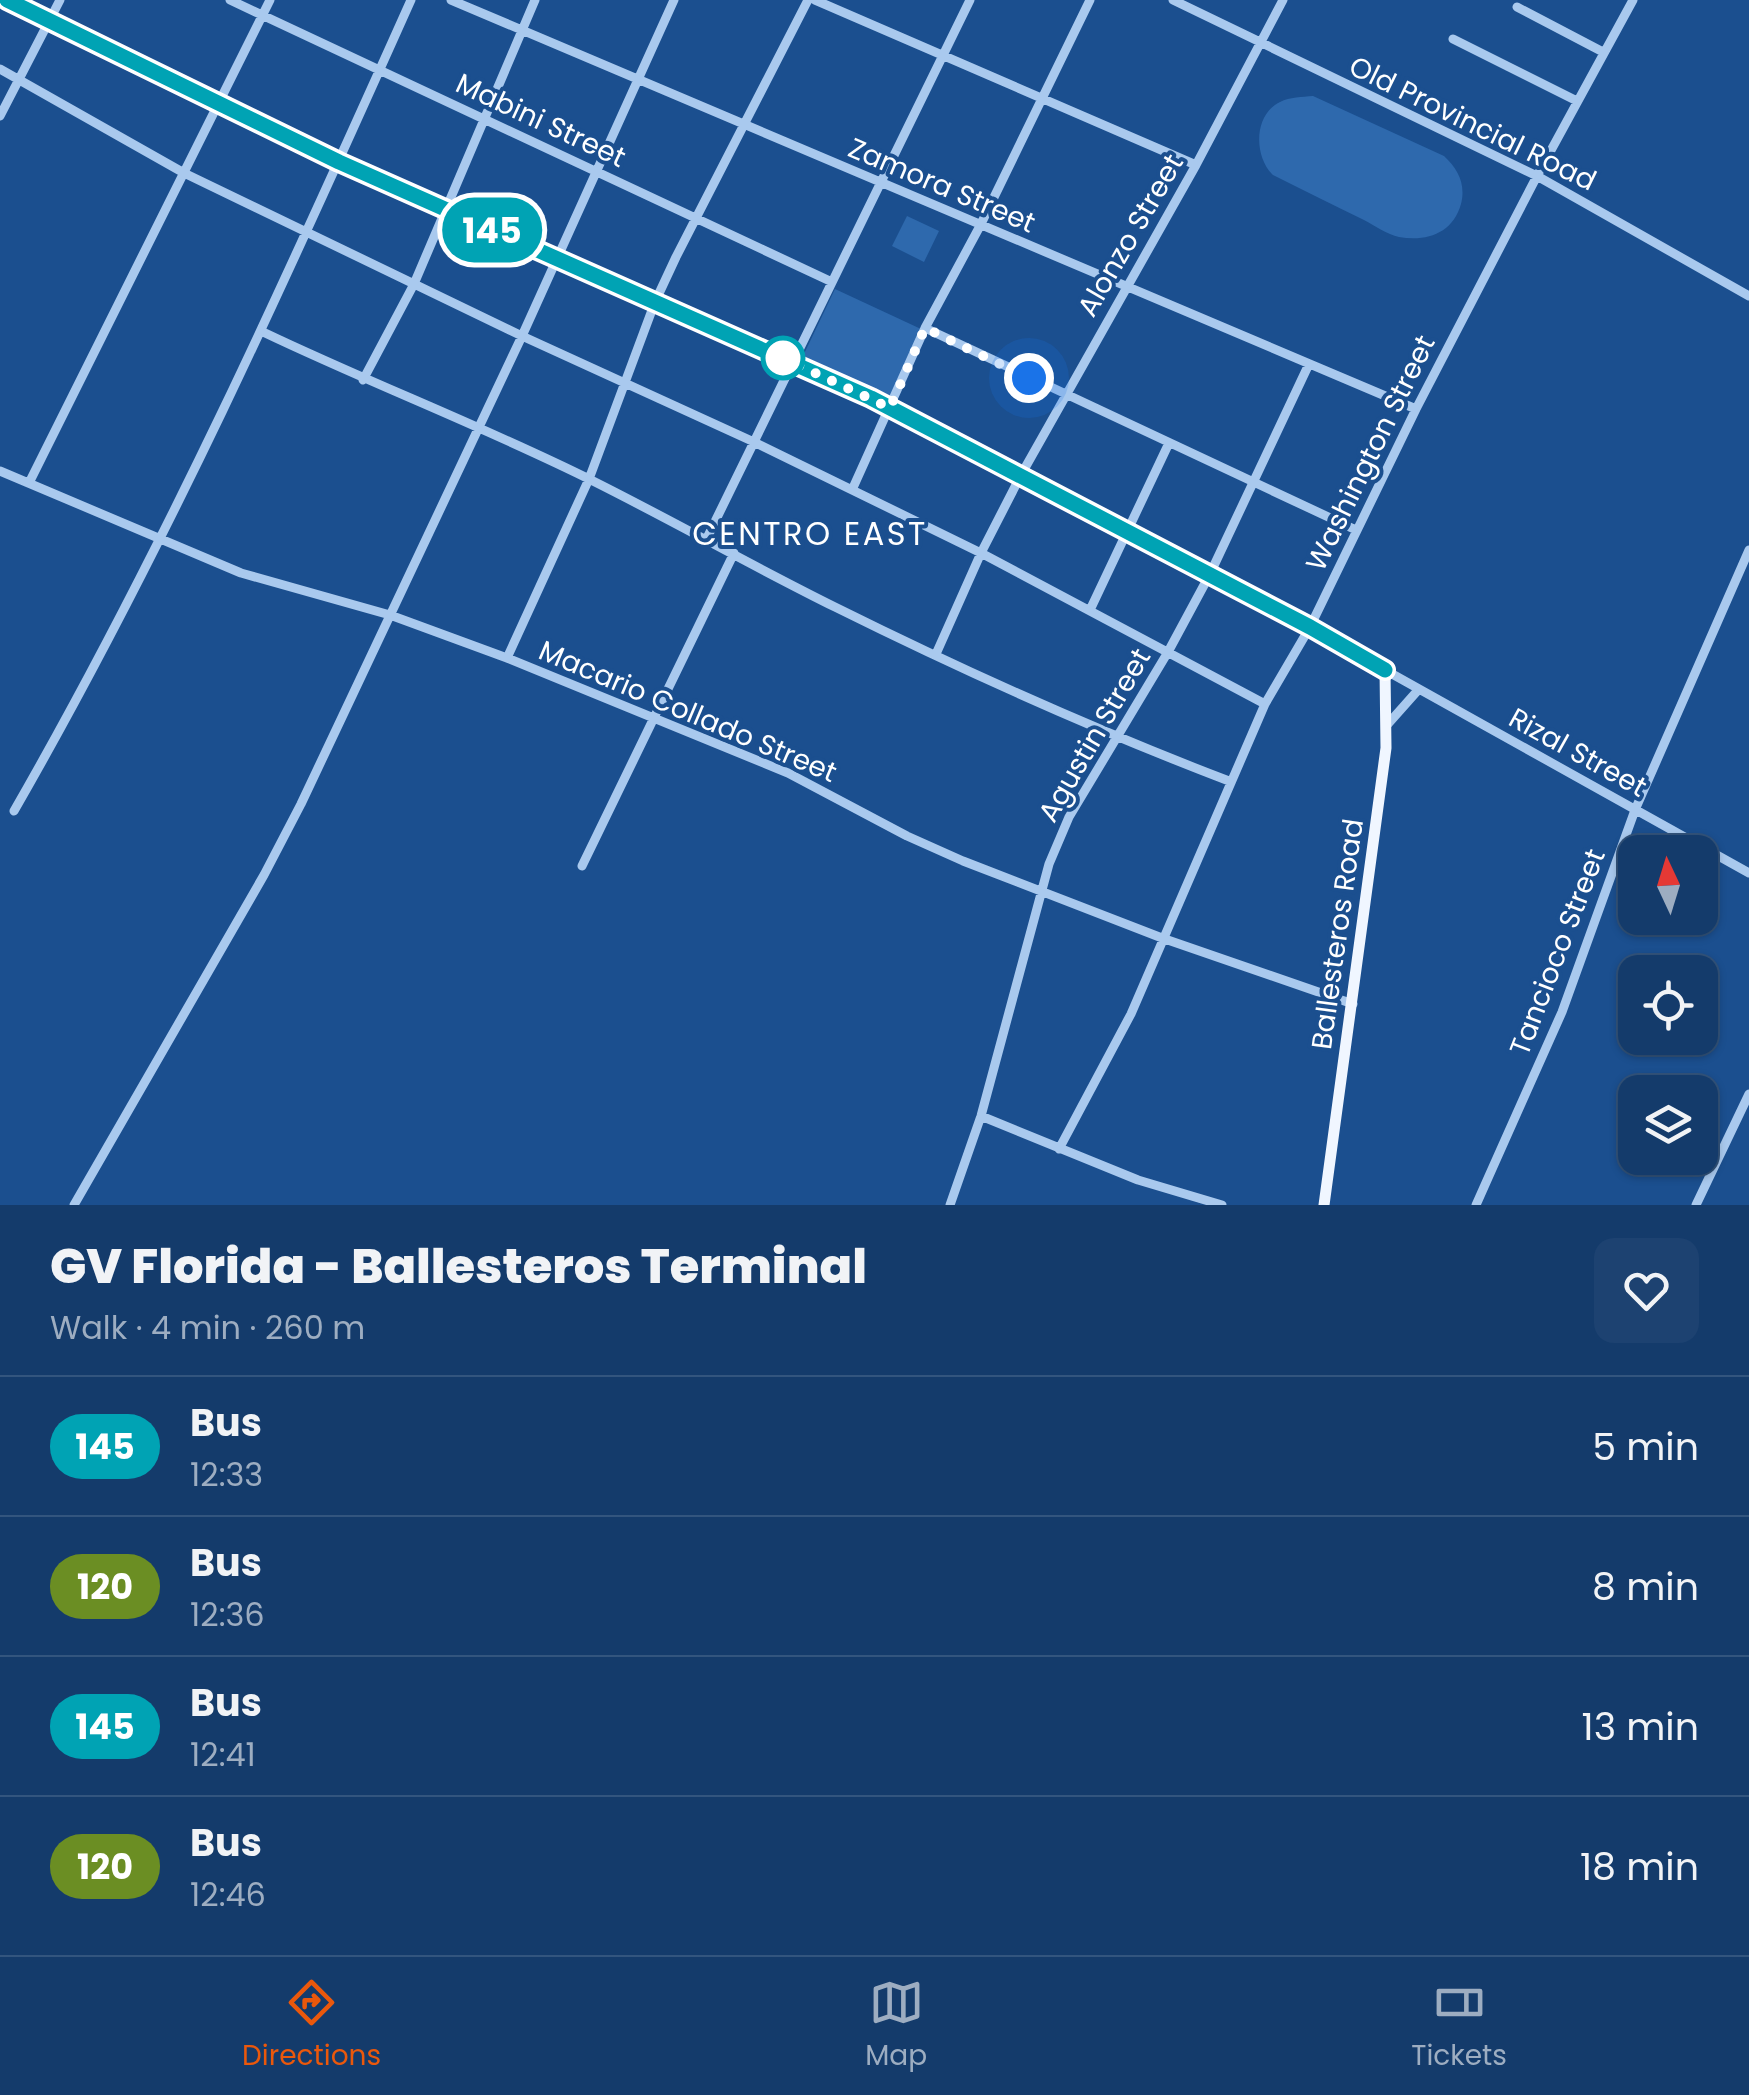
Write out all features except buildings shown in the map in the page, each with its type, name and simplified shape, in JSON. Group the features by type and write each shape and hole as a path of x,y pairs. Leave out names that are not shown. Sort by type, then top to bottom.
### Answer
{"main road":[{"path":"7,0 339,162 890,408 1385,670"},
{"name":"Ballesteros Road","path":"1324,1205 1354,1004 1387,725 1385,670"}],"street":[{"path":"0,116 60,0"},
{"name":"Mabini Street","path":"230,0 832,282"},
{"path":"30,483 270,0"},
{"path":"14,812 117,625 263,332 411,0"},
{"name":"Zamora Street","path":"451,0 1416,409"},
{"path":"363,380 414,284 535,0"},
{"path":"74,1205 274,857 522,336 674,0"},
{"path":"508,658 588,479 655,302 812,0 1196,165"},
{"path":"706,538 970,0"},
{"path":"852,490 925,328 980,226 1090,0"},
{"name":"Old Provincial Road","path":"1173,0 1537,176 1749,296"},
{"name":"Alonzo Street","path":"936,654 980,553 1064,395 1196,165 1282,0"},
{"name":"Washington Street","path":"1059,1149 1131,1014 1265,704 1310,627 1416,409 1632,0"},
{"path":"1517,7 1603,52"},
{"path":"1453,39 1577,101"},
{"path":"0,69 184,173 852,490 1265,704"},
{"path":"925,328 1356,530"},
{"path":"263,332 588,479 835,607 1115,738 1230,781"},
{"name":"Agustin Street","path":"950,1205 981,1116 1050,864 1069,817 1210,574 1309,364"},
{"path":"1090,610 1169,444"},
{"name":"Macario Collado Street","path":"0,471 241,573 390,614 508,658 788,773 938,851 1162,938 1354,1004"},
{"name":"Tancioco Street","path":"1476,1205 1562,1012 1635,810 1749,550"},
{"path":"582,866 734,553"},
{"name":"Rizal Street","path":"1385,670 1749,873"},
{"path":"1387,725 1419,689"},
{"path":"1696,1205 1749,1094"},
{"path":"981,1116 1138,1180 1222,1205"}],"shaded area":[{"path":"1313,96 1444,156 1462,183 1461,204 1452,222 1429,236 1399,237 1273,175 1260,147 1265,116 1284,100"},
{"path":"907,216 939,231 924,262 892,246"},
{"path":"835,289 921,329 890,396 803,356"}],"bus line":[{"name":"145","path":"7,0 339,162 871,398 1385,670"}],"district":[{"name":"CENTRO EAST","path":"810,534"}],"route":[{"path":"783,358 890,408 925,328 1029,378"}]}
